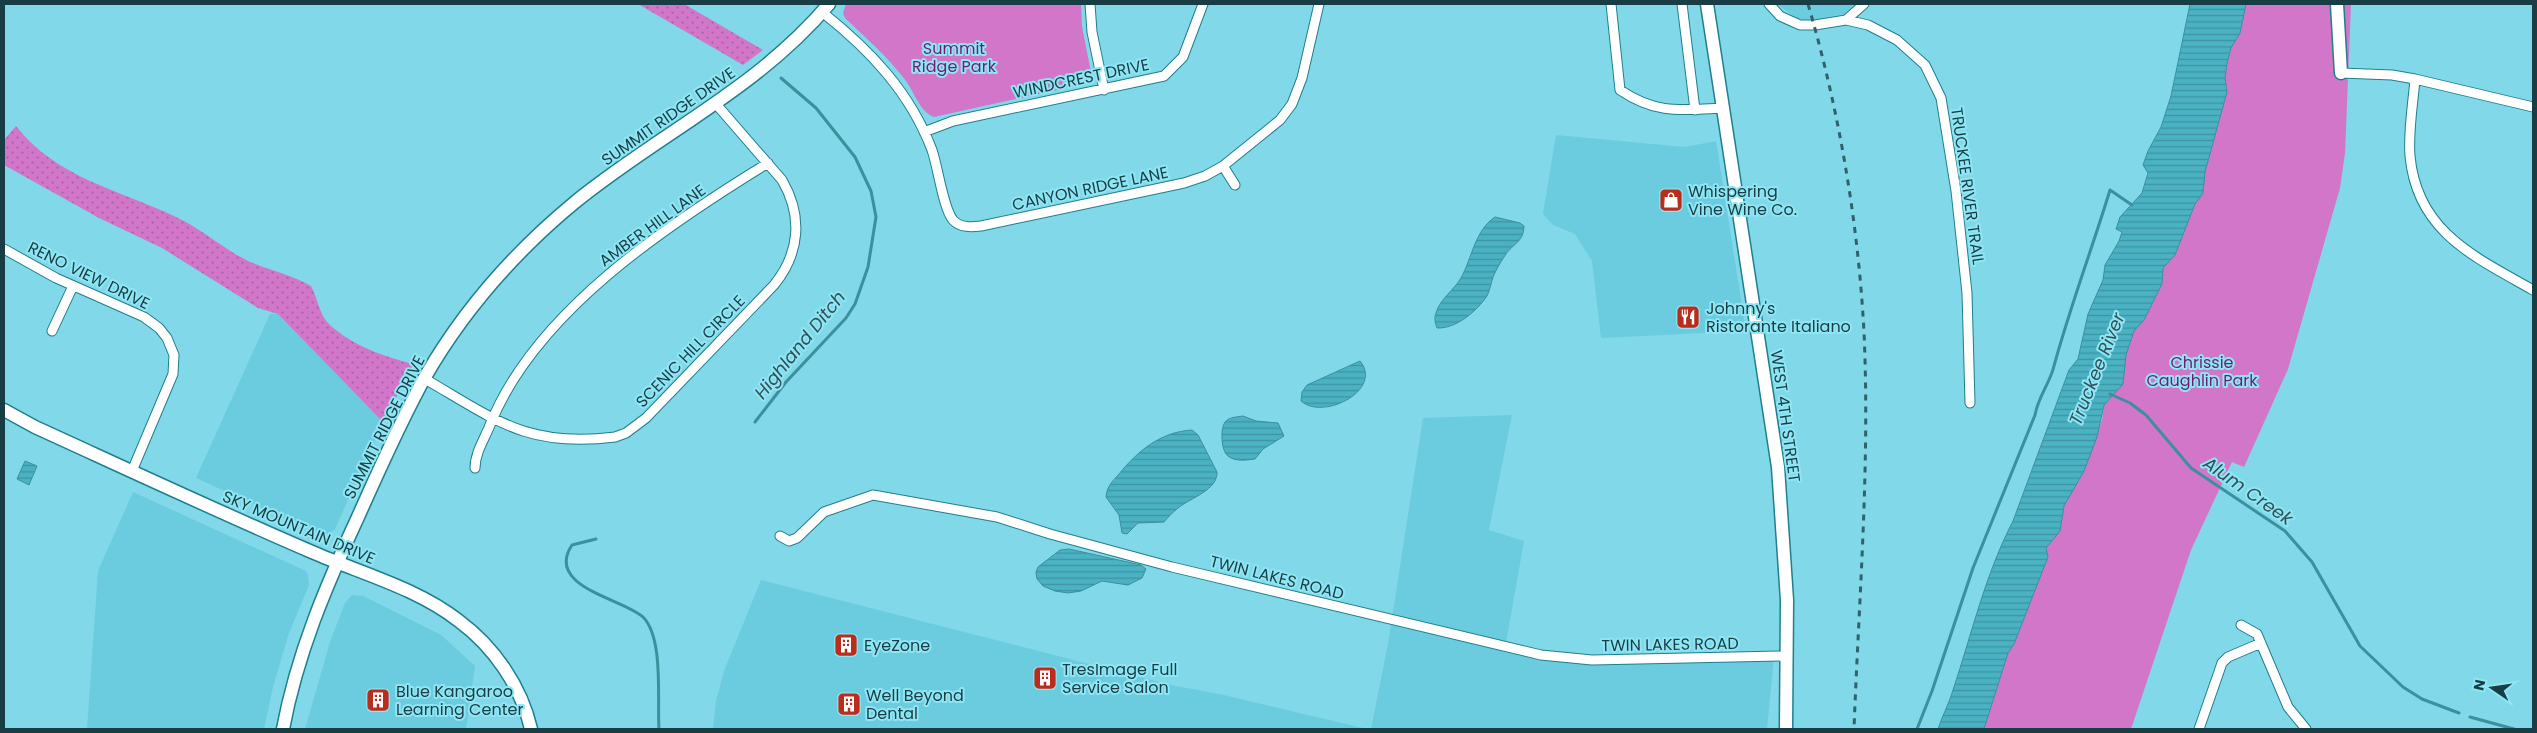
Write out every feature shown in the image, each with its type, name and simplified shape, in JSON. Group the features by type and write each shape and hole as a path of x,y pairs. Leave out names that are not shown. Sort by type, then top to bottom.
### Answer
{"street":[{"path":"1090,4 1092,32 1104,90"},
{"name":"WINDCREST DRIVE","path":"924,132 953,121 1164,76 1183,57 1203,4"},
{"name":"CANYON RIDGE LANE","path":"924,132 937,166 950,214 960,225 982,226 1162,188 1205,176 1223,166 1280,120 1292,104 1302,78 1319,4"},
{"path":"1611,4 1620,90 1635,100 1669,111 1724,108"},
{"path":"1682,4 1696,110"},
{"name":"WEST 4TH STREET","path":"1707,4 1778,467 1786,590 1786,729"},
{"name":"TRUCKEE RIVER TRAIL","path":"1769,4 1780,16 1800,26 1815,26 1846,20 1876,28 1897,40 1925,65 1940,98 1960,222 1967,293 1970,403"},
{"path":"1846,20 1864,4"},
{"path":"2337,4 2341,73 2392,75 2533,108"},
{"path":"826,8 888,73 907,99 924,132"},
{"name":"SUMMIT RIDGE DRIVE","path":"283,729 302,651 338,561 392,441 424,379 455,332 482,296 548,225 602,182 716,104 768,64 826,8"},
{"path":"2415,80 2410,156 2414,176 2428,211 2445,233 2466,252 2533,290"},
{"name":"SCENIC HILL CIRCLE","path":"424,379 492,419 524,433 542,437 602,439 626,433 646,418 774,285 791,258 796,242 794,208 782,180 716,104"},
{"name":"AMBER HILL LANE","path":"475,468 478,452 492,419 512,383 539,346 581,300 604,278 657,236 768,164"},
{"path":"1223,166 1235,185"},
{"name":"RENO VIEW DRIVE","path":"4,249 73,286 152,322 167,338 174,355 173,374 170,385 132,471"},
{"path":"52,331 73,286"},
{"name":"SKY MOUNTAIN DRIVE","path":"4,410 35,427 132,471 430,603 458,620 473,632 494,654 512,681 523,703 531,729"},
{"name":"TWIN LAKES ROAD","path":"780,536 789,541 797,538 824,512 872,495 988,515 1172,567 1541,655 1599,660 1786,656"},
{"path":"2242,626 2257,634 2288,707 2306,729"},
{"path":"2199,729 2222,663 2228,657 2260,643"},
{"name":"WEST 4TH STREET","path":"1778,729 1786,656"}],"shaded area":[{"path":"1777,4 1856,4 1844,14 1807,21 1795,17"},
{"path":"1556,135 1685,147 1716,141 1746,331 1601,338 1592,261 1575,234 1553,225 1543,214"},
{"path":"270,314 278,314 383,422 335,529 328,534 317,533 196,478"},
{"path":"1512,415 1489,530 1524,541 1505,648 1541,655 1774,657 1767,729 1371,729 1388,644 1423,418"},
{"path":"133,492 306,571 309,585 289,633 273,687 264,729 87,729 98,571"},
{"path":"761,580 1171,685 1224,695 1367,729 713,729 716,701 724,671"},
{"path":"352,595 363,596 441,635 475,666 466,729 305,729 330,642 345,603"}],"green space":[{"path":"638,4 684,4 763,50 743,65"},
{"name":"Summit Ridge Park","path":"846,4 1081,4 1082,27 1091,72 1089,78 1080,85 934,117 921,106 906,81 892,64 845,18 843,13"},
{"name":"Chrissie Caughlin Park","path":"2246,4 2351,4 2345,153 2340,188 2288,369 2244,467 2232,462 2191,550 2131,729 1984,729 2008,653 2014,644 2048,557 2046,548 2060,531 2064,506 2084,471 2102,420 2104,405 2123,384 2126,355 2134,331 2144,320 2162,284 2163,268 2175,255 2195,204 2203,193 2205,172 2227,92 2225,77 2227,63 2231,48 2240,33"},
{"path":"16,126 32,144 69,171 155,207 185,222 248,261 311,286 324,318 336,330 368,349 414,364 383,422 278,314 258,308 162,248 99,218 4,165 4,140"}],"water":[{"name":"Truckee River","path":"2190,4 2246,4 2240,33 2231,48 2227,63 2225,77 2227,92 2205,172 2203,193 2195,204 2175,255 2163,268 2162,284 2144,320 2134,331 2126,355 2123,384 2104,405 2097,437 2084,471 2064,506 2060,531 2046,548 2048,557 2014,644 2008,653 1984,729 1938,729 1951,695 1994,562 2013,521 2069,370 2078,359 2088,314 2103,280 2105,265 2122,232 2116,229 2120,217 2142,193 2148,173 2143,165 2161,127 2171,96"},
{"path":"1495,217 1520,223 1524,226 1520,240 1501,262 1493,277 1487,296 1478,307 1459,322 1444,328 1437,328 1435,315 1438,308 1461,278 1483,229"},
{"path":"1360,361 1365,372 1364,382 1358,392 1348,399 1336,405 1323,407 1311,406 1301,401 1302,392 1307,385"},
{"path":"1243,416 1256,421 1278,423 1284,436 1263,449 1255,459 1241,460 1231,458 1224,450 1223,425 1229,419"},
{"path":"1192,430 1198,435 1217,472 1213,484 1183,504 1164,522 1138,523 1127,534 1122,533 1119,515 1106,497 1110,484 1142,450 1151,444 1170,434"},
{"path":"25,461 37,466 29,485 17,479"},
{"path":"1069,549 1141,565 1146,569 1142,578 1128,585 1102,581 1081,591 1068,593 1055,591 1043,586 1037,579 1036,572 1038,567 1060,550"}],"waterway":[{"name":"Highland Ditch","path":"755,422 786,382 846,318 855,304 868,267 876,217 871,191 855,157 816,108 781,78"},
{"path":"1917,729 1932,691 1973,568 2052,372 2110,190 2132,205"},
{"name":"Alum Creek","path":"2110,394 2130,403 2146,415 2191,468 2285,531 2312,562 2360,646 2403,687 2422,699 2459,713"},
{"name":"Highland Ditch","path":"596,539 572,545 566,559 569,571 577,581 590,590 633,610 643,617 650,627 657,654 659,729"},
{"path":"2470,717 2514,729"}],"railway":[{"path":"1808,4 1838,125 1852,207 1864,332 1865,481 1854,729"}],"place":[{"name":"Whispering Vine Wine Co.","path":"1671,200"},
{"name":"Johnny's Ristorante Italiano","path":"1688,317"},
{"name":"EyeZone","path":"846,645"},
{"name":"TresImage Full Service Salon","path":"1045,678"},
{"name":"Blue Kangaroo Learning Center","path":"378,700"},
{"name":"Well Beyond Dental","path":"849,704"}]}
